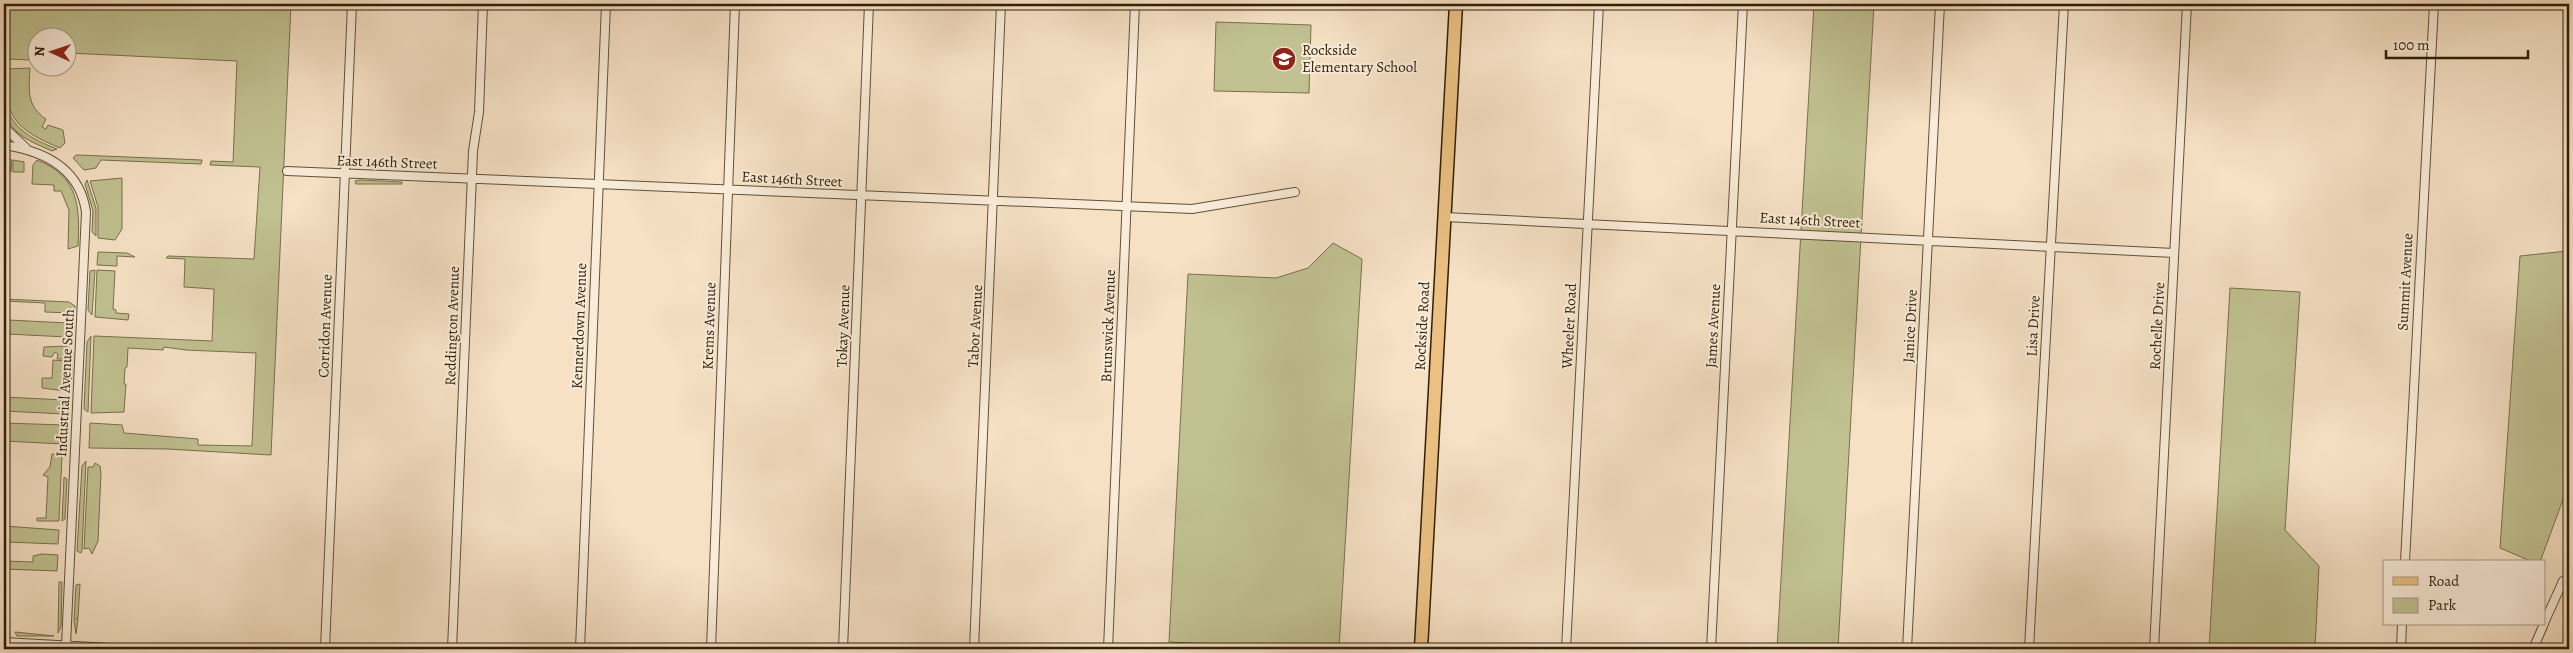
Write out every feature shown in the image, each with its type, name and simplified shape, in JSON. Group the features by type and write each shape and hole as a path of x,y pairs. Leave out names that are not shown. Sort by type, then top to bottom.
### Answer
{"main road":[{"name":"Rockside Road","path":"1420,649 1456,4"}],"street":[{"name":"Corridon Avenue","path":"325,649 352,4"},
{"name":"Reddington Avenue","path":"452,649 472,179 479,103 483,4"},
{"name":"Kennerdown Avenue","path":"580,649 606,4"},
{"name":"Krems Avenue","path":"711,649 735,4"},
{"name":"Tokay Avenue","path":"843,649 869,4"},
{"name":"Tabor Avenue","path":"974,649 1001,4"},
{"name":"Brunswick Avenue","path":"1108,649 1135,4"},
{"name":"Wheeler Road","path":"1566,649 1599,4"},
{"name":"James Avenue","path":"1711,649 1743,4"},
{"name":"Janice Drive","path":"1907,649 1940,4"},
{"name":"Lisa Drive","path":"2029,649 2064,4"},
{"name":"Rochelle Drive","path":"2154,649 2187,4"},
{"name":"Summit Avenue","path":"2405,560 2434,4"},
{"name":"Industrial Avenue South","path":"4,127 29,150"},
{"name":"Industrial Avenue South","path":"4,145 29,150 50,158 71,175 82,194 86,212 66,645"},
{"name":"East 146th Street","path":"287,171 1192,209 1295,192"},
{"name":"East 146th Street","path":"1445,217 2174,253"},
{"path":"2546,619 2563,581"},
{"path":"2401,649 2402,626"},
{"path":"2533,649 2543,626"},
{"path":"4,642 128,649"}],"green space":[{"path":"4,4 291,4 271,455 167,449 89,448 90,423 122,425 124,433 198,439 198,445 252,446 256,353 186,350 164,347 163,350 128,348 124,384 126,384 124,412 91,413 94,336 212,341 214,289 184,287 185,259 166,258 168,256 254,259 260,167 210,165 211,161 233,162 237,61 78,53 78,28 28,28 28,60 8,59 4,56"},
{"path":"1814,4 1874,4 1838,649 1777,649"},
{"path":"1216,22 1311,25 1309,93 1214,91"},
{"path":"28,68 29,90 32,103 35,109 46,119 42,127 46,129 48,125 63,130 65,143 60,148 33,135 16,120 10,111 7,99 6,69"},
{"path":"4,100 7,110 17,126 31,137 57,149 52,151 34,143 19,133 8,120"},
{"path":"76,155 202,160 201,164 101,160 96,168 84,170 73,158"},
{"path":"4,158 12,160 11,172 4,171"},
{"path":"13,160 24,162 24,172 13,172"},
{"path":"37,160 61,175 69,184 74,194 78,218 78,246 68,249 69,210 61,191 54,191 54,185 32,184 33,165"},
{"path":"122,178 122,229 115,240 98,238 98,207 90,181"},
{"path":"87,180 96,208 96,236 92,232 93,211 85,184"},
{"path":"355,181 402,182 402,184 356,184"},
{"path":"1333,243 1362,259 1339,649 1169,642 1188,274 1276,278 1308,268"},
{"path":"98,252 127,253 135,257 117,256 117,266 97,265"},
{"path":"2569,252 2569,494 2565,494 2541,560 2528,560 2500,548 2520,256"},
{"path":"95,270 92,315 88,310 90,271"},
{"path":"97,270 115,271 113,309 116,310 116,313 129,314 128,320 95,317"},
{"path":"2230,288 2300,292 2285,530 2319,566 2315,649 2209,649"},
{"path":"4,299 69,302 75,306 75,310 71,313 45,312 45,303 4,301"},
{"path":"8,320 68,323 67,337 7,334"},
{"path":"91,336 88,412 84,409 87,342"},
{"path":"67,346 66,359 57,359 58,354 55,352 52,357 43,356 44,347"},
{"path":"69,347 73,352 71,389 67,391"},
{"path":"53,360 66,361 65,391 42,388 42,378 52,378"},
{"path":"4,397 65,400 64,414 4,411"},
{"path":"4,423 63,425 63,444 4,441"},
{"path":"52,454 62,455 59,521 37,521 37,518 46,518 48,477 43,475 50,467"},
{"path":"86,461 81,553 77,551 82,466"},
{"path":"95,463 100,466 101,473 98,541 92,554 89,548 84,549 88,467 93,467"},
{"path":"64,477 67,479 65,519 62,521"},
{"path":"4,526 59,530 58,544 6,542 4,541"},
{"path":"42,554 58,555 57,571 4,569 4,561 33,562 33,556"},
{"path":"59,582 62,582 61,626 58,633"},
{"path":"80,584 76,634 74,621 76,585"},
{"path":"15,632 54,636 17,636"}],"place":[{"name":"Rockside Elementary School","path":"1284,59"}]}
